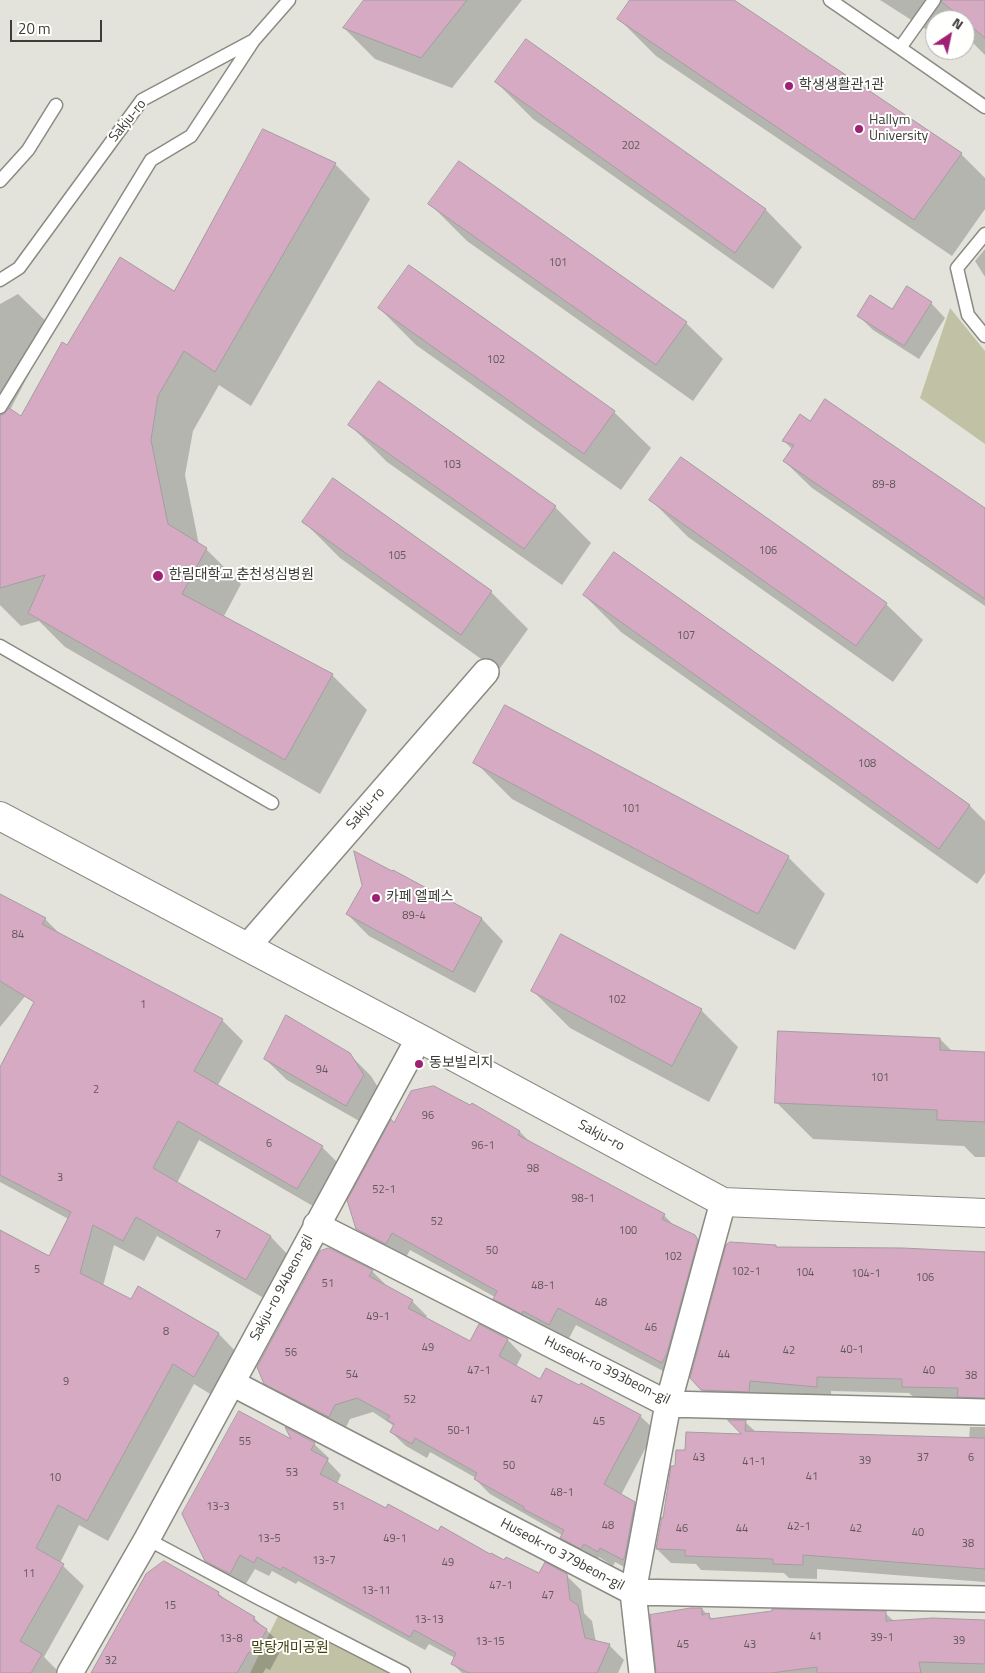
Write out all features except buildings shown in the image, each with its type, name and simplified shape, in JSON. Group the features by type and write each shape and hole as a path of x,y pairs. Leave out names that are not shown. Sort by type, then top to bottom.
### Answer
{"street":[{"name":"Sakju-ro","path":"247,946 486,672"},
{"name":"Sakju-ro","path":"0,816 247,946 723,1202 985,1213"},
{"name":"Sakju-ro 94beon-gil","path":"70,1673 147,1539 419,1038"},
{"path":"642,1673 633,1592 668,1404 723,1202"},
{"name":"Huseok-ro 393beon-gil","path":"316,1226 668,1404 985,1412"},
{"name":"Huseok-ro 379beon-gil","path":"232,1383 633,1592 985,1599"}],"lane":[{"name":"Sakju-ro","path":"0,280 19,268 142,100 254,40 289,0"},
{"path":"830,0 985,108"},
{"path":"900,48 934,0"},
{"path":"0,407 151,160 192,136 254,40"},
{"path":"0,181 28,150 56,105"},
{"path":"985,234 957,268 968,315 985,336"},
{"path":"0,646 272,802"},
{"path":"147,1539 404,1673"}],"green space":[{"path":"950,308 985,351 985,444 920,398"},
{"name":"말탕개미공원","path":"278,1616 391,1673 250,1673"}],"place":[{"name":"학생생활관1관","path":"789,86"},
{"name":"Hallym University","path":"859,129"},
{"name":"한림대학교 춘천성심병원","path":"158,576"},
{"name":"카페 엘페스","path":"376,898"},
{"name":"동보빌리지","path":"419,1064"}]}
